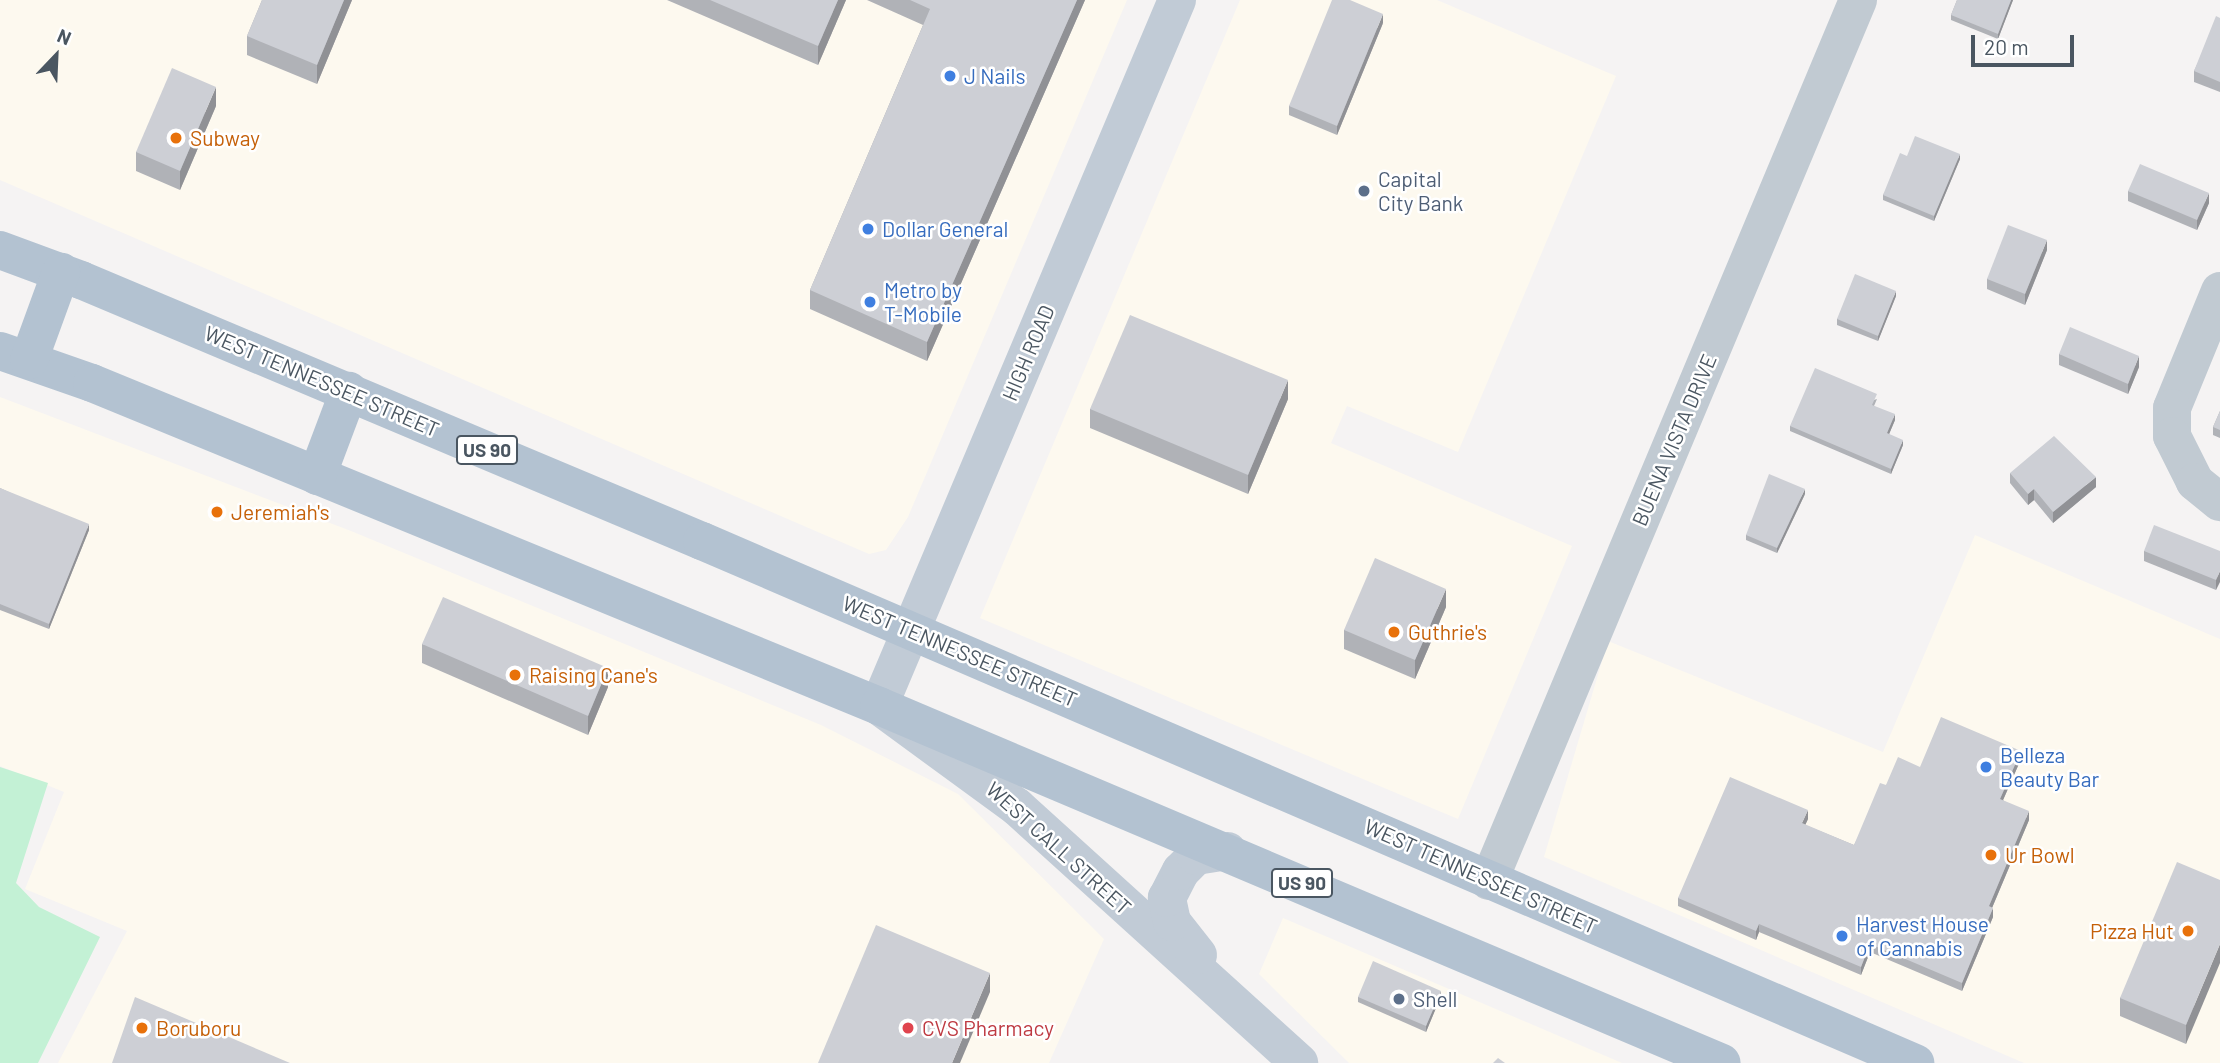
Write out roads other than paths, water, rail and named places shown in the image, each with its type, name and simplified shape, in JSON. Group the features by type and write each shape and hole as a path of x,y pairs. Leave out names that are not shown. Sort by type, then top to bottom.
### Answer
{"main road":[{"name":"WEST TENNESSEE STREET","path":"0,250 61,272 349,391 912,630 1915,1063"},
{"path":"15,356 61,272"},
{"name":"US 90","path":"15,356 317,476 879,706 1228,851 1723,1063"},
{"path":"317,476 349,391"}],"street":[{"name":"HIGH ROAD","path":"879,706 1177,0"},
{"name":"BUENA VISTA DRIVE","path":"1489,881 1858,0"},
{"path":"2220,291 2172,408 2172,427 2195,482 2220,502"},
{"name":"WEST CALL STREET","path":"879,706 1017,807 1099,885 1232,998 1299,1063"},
{"name":"WEST CALL STREET","path":"1228,851 1196,856 1181,871 1167,898 1172,922 1232,998"}],"place":[{"name":"J Nails","path":"950,76"},
{"name":"Subway","path":"176,138"},
{"name":"Capital City Bank","path":"1364,191"},
{"name":"Dollar General","path":"868,229"},
{"name":"Metro by T-Mobile","path":"870,302"},
{"name":"Jeremiah's","path":"217,512"},
{"name":"Guthrie's","path":"1394,632"},
{"name":"Raising Cane's","path":"515,675"},
{"name":"Belleza Beauty Bar","path":"1986,767"},
{"name":"Ur Bowl","path":"1991,855"},
{"name":"Pizza Hut","path":"2188,931"},
{"name":"Harvest House of Cannabis","path":"1842,936"},
{"name":"Shell","path":"1399,999"},
{"name":"Boruboru","path":"142,1028"},
{"name":"CVS Pharmacy","path":"908,1028"}]}
